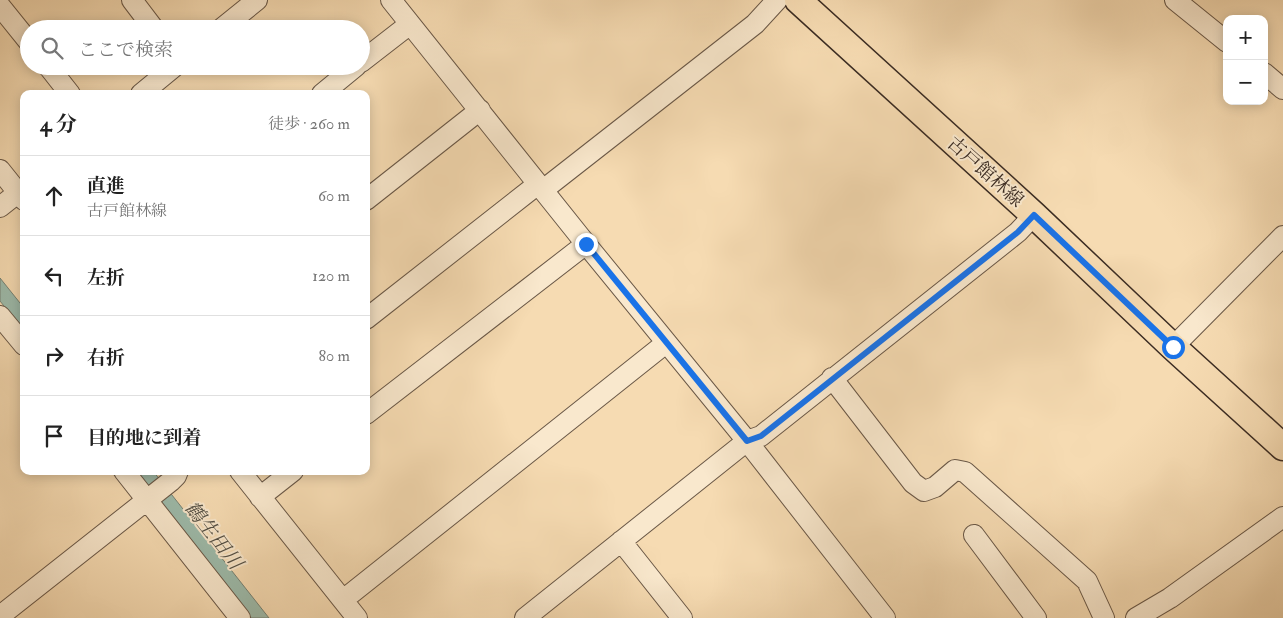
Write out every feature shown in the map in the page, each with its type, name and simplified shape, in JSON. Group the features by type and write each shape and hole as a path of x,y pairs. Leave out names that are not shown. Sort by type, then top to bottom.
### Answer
{"main road":[{"name":"古戸館林線","path":"798,0 1034,215 1173,347 1283,447"}],"street":[{"path":"132,0 147,20"},
{"path":"232,20 257,0"},
{"path":"391,0 586,244 747,441 886,618"},
{"path":"370,316 755,24 777,0"},
{"path":"1176,0 1223,39"},
{"path":"0,6 20,31"},
{"path":"370,55 410,24"},
{"path":"55,75 67,90"},
{"path":"146,90 164,75"},
{"path":"327,90 345,75"},
{"path":"1268,76 1283,89"},
{"path":"370,197 480,110"},
{"path":"0,170 20,191"},
{"path":"0,207 20,194"},
{"path":"525,618 747,441 761,436 1018,232 1034,215"},
{"path":"1173,347 1283,236"},
{"path":"370,411 586,244"},
{"path":"0,316 20,341"},
{"path":"343,600 666,343"},
{"path":"832,378 913,483 924,492 935,487 955,470 965,472 1087,581 1104,618"},
{"path":"128,475 149,498 240,618"},
{"path":"243,475 357,618"},
{"path":"260,497 288,475"},
{"path":"0,616 175,476"},
{"path":"1136,618 1170,598 1283,517"},
{"path":"974,535 1036,618"},
{"path":"621,541 682,618"}],"shaded area":[{"path":"0,278 20,303 20,326 0,301"},
{"path":"138,475 156,475 269,618 251,618"}],"route":[{"path":"586,244 747,441 761,436 1018,232 1034,215 1173,347"}],"water label":[{"name":"鶴生田川","path":"214,535"}]}
